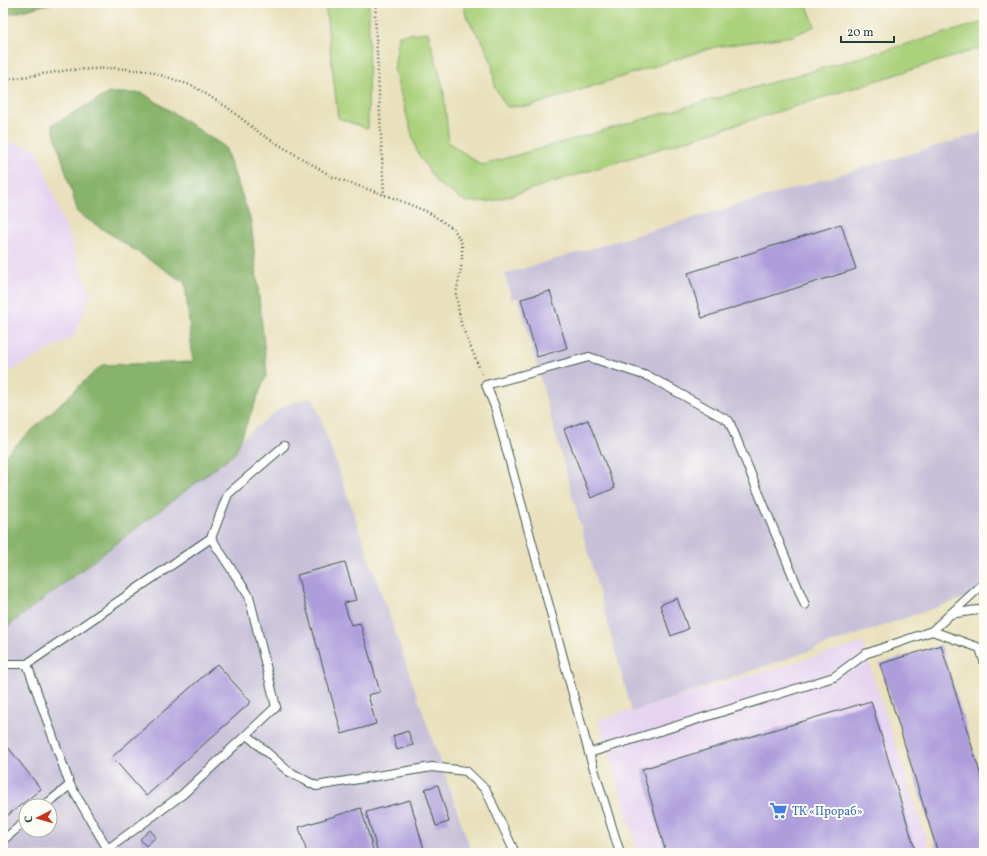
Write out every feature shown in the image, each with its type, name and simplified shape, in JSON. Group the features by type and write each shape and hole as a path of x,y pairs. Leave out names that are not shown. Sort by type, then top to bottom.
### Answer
{"lane":[{"path":"620,853 589,753 495,407 486,385 589,357 650,377 729,421 805,606"},
{"path":"3,664 27,664 211,538 228,494 284,446"},
{"path":"27,664 70,785 109,851 183,794 276,708 249,596 211,538"},
{"path":"589,753 834,678 865,654 932,631 981,586 984,585"},
{"path":"950,614 984,609"},
{"path":"932,631 980,648 984,661"},
{"path":"247,735 288,771 316,786 432,767 466,771 486,790 515,853"},
{"path":"54,798 70,785"},
{"path":"3,840 18,828"}],"path":[{"path":"377,3 375,14 384,195"},
{"path":"3,80 68,70 114,68 149,71 194,86 227,107 261,134 333,177 428,212 454,229 462,244 462,263 456,294 461,324 486,385"}],"shaded area":[{"path":"984,132 984,591 632,712 518,298 511,299 505,274"},
{"path":"7,142 36,148 91,295 74,336 3,375 3,143"},
{"path":"313,397 472,853 3,853 3,629 283,406"},
{"path":"862,643 931,853 638,853 599,720"}],"green space":[{"path":"3,3 52,3 3,16"},
{"path":"325,3 369,3 368,129 338,118"},
{"path":"463,3 813,3 808,8 815,26 793,36 715,47 531,106 507,107 495,88 492,64 484,44 467,18"},
{"path":"984,22 984,47 493,201 466,202 437,183 417,152 394,70 399,35 428,32 443,87 449,143 482,165"},
{"path":"109,93 143,93 225,147 251,221 267,373 235,453 3,630 3,457 102,365 193,362 185,283 78,213 52,125"}],"building":[{"path":"841,224 856,269 702,318 688,273"},
{"path":"550,291 567,348 537,357 521,299"},
{"path":"588,420 615,488 591,498 564,429"},
{"path":"345,562 356,600 344,603 351,625 360,623 380,692 368,695 376,724 342,734 297,575"},
{"path":"677,598 688,629 671,636 660,605"},
{"path":"941,645 984,786 984,853 938,853 880,664"},
{"path":"217,664 251,702 146,796 112,757"},
{"name":"ТК «Прораб»","path":"871,701 916,853 666,853 642,769"},
{"path":"408,731 413,745 397,750 393,736"},
{"path":"3,741 41,789 30,798 18,798 18,807 3,819"},
{"path":"438,785 449,822 436,826 425,789"},
{"path":"410,800 425,853 378,853 366,812"},
{"path":"361,808 374,853 307,853 299,827"},
{"path":"150,830 156,837 146,846 140,839"}],"place":[{"name":"ТК «Прораб»","path":"779,811"}]}
